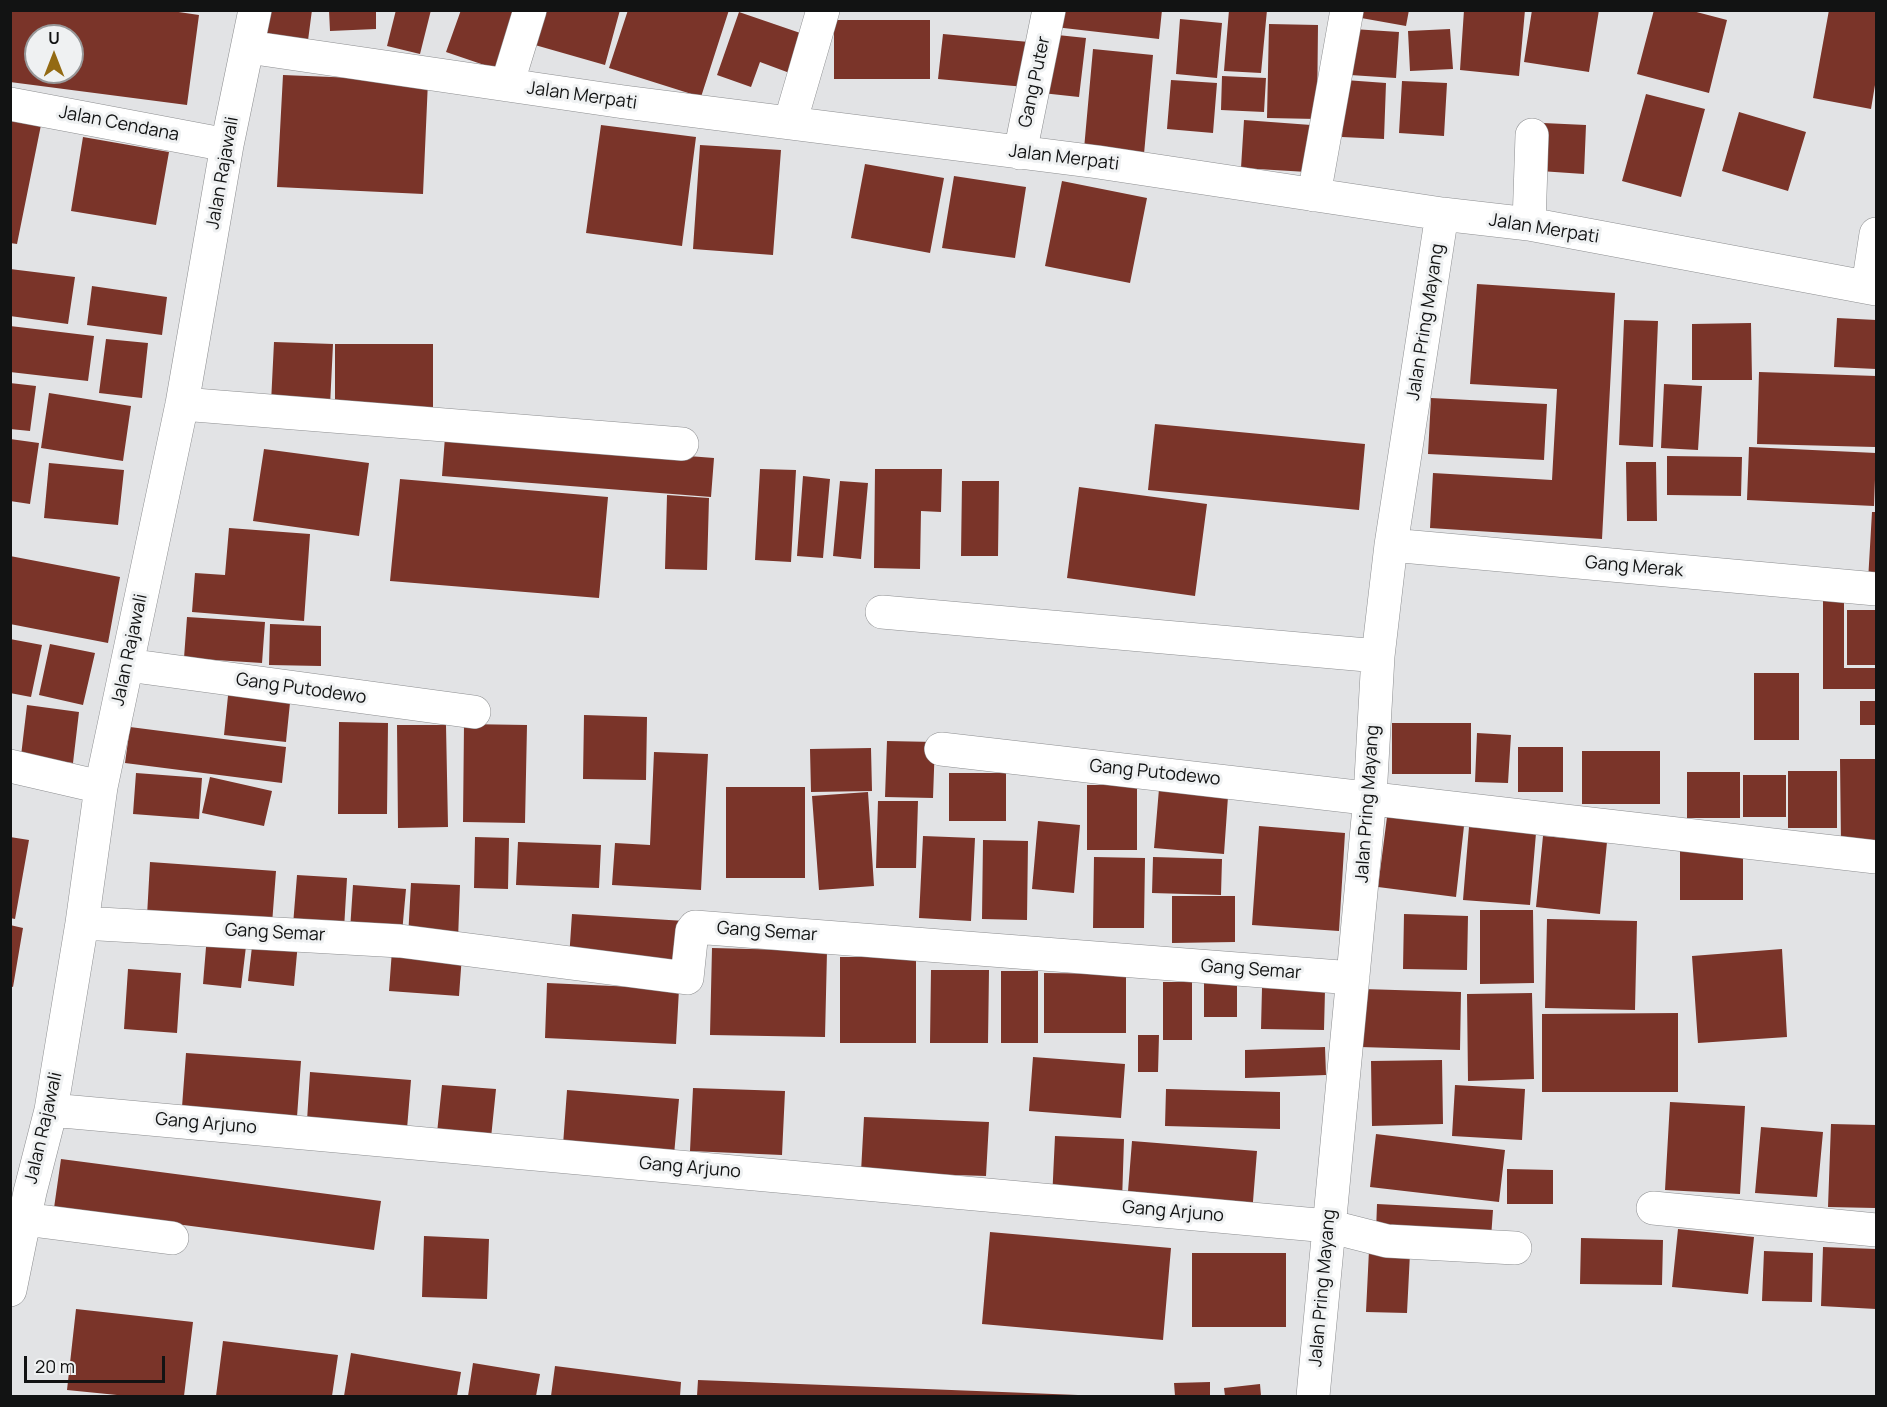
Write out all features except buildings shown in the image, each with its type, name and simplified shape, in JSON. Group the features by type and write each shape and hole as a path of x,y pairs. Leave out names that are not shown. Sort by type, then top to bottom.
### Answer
{"street":[{"name":"Jalan Rajawali","path":"10,1290 21,1200 51,1110 82,923 101,787 183,404 228,145 255,10"},
{"path":"507,85 530,10"},
{"path":"790,123 823,10"},
{"name":"Gang Puter","path":"1020,153 1049,10"},
{"path":"1314,195 1347,10"},
{"name":"Jalan Merpati","path":"248,47 507,85 1020,153 1442,214 1529,224 1872,288"},
{"name":"Jalan Cendana","path":"10,104 228,145"},
{"path":"1529,224 1532,135"},
{"name":"Jalan Pring Mayang","path":"1313,1396 1370,797 1378,656 1391,545 1442,214"},
{"path":"1872,288 1876,234"},
{"path":"183,404 682,444"},
{"name":"Gang Merak","path":"1391,545 1876,589"},
{"path":"882,612 1378,656"},
{"name":"Gang Putodewo","path":"127,665 474,712"},
{"name":"Gang Putodewo","path":"941,749 1876,857"},
{"path":"10,766 101,787"},
{"name":"Gang Semar","path":"82,923 400,941 687,978 692,931 695,927 1353,978"},
{"name":"Gang Arjuno","path":"51,1110 1328,1226 1387,1241 1515,1248"},
{"path":"21,1200 172,1238"},
{"path":"1653,1208 1876,1230"}]}
